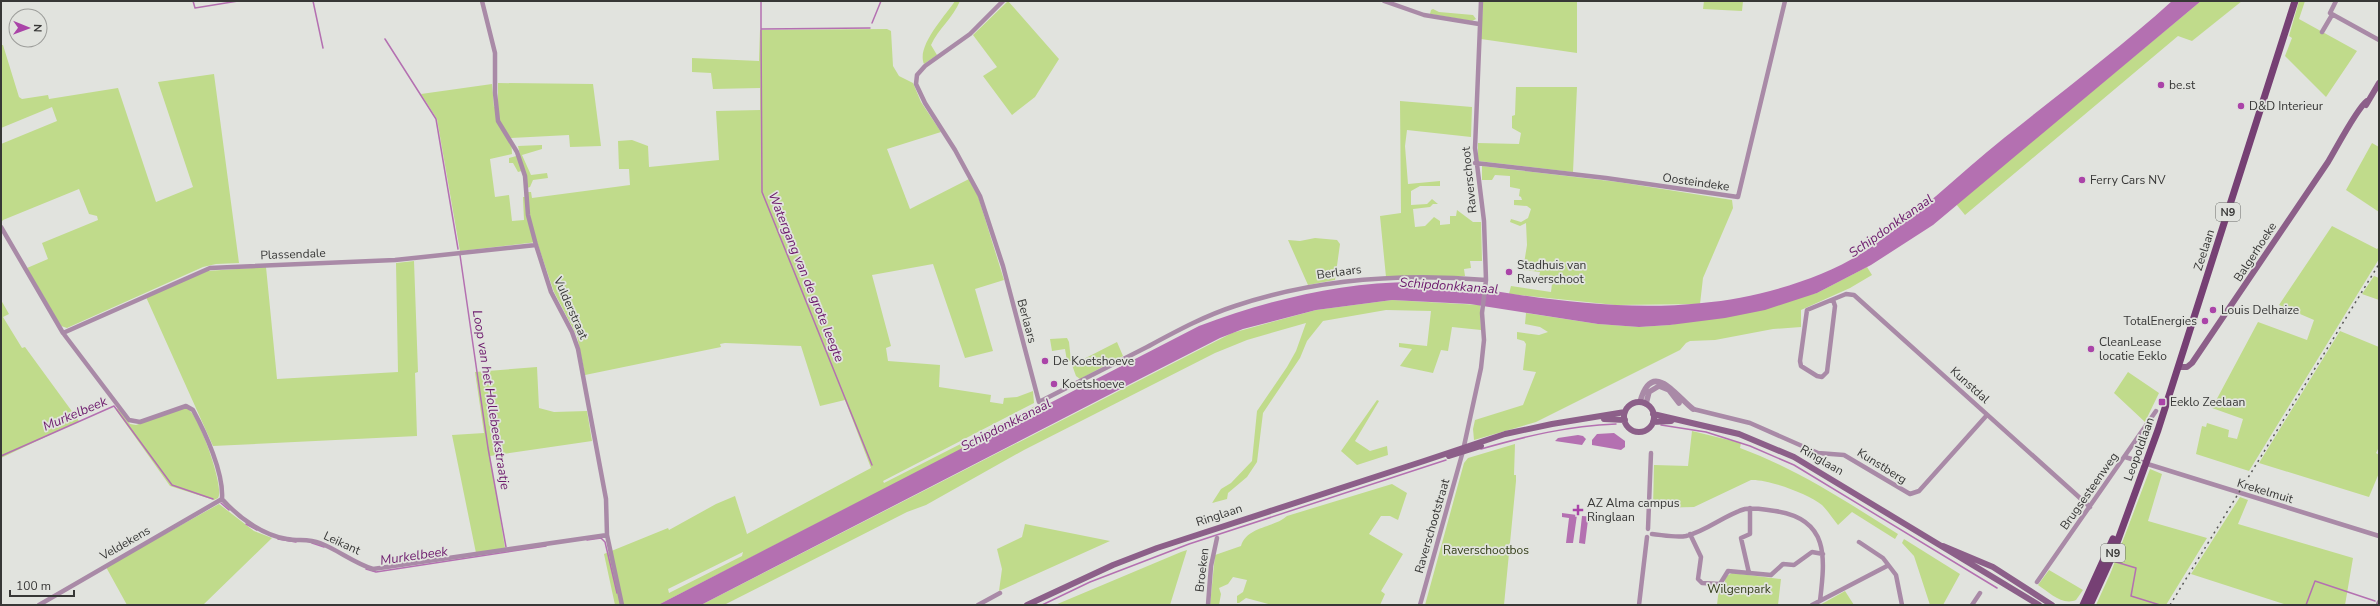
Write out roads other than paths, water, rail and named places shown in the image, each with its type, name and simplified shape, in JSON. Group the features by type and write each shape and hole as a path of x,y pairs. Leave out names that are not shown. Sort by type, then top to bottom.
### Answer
{"main road":[{"name":"Zeelaan","path":"2179,367 2295,1"},
{"name":"Balgerhoeke","path":"2179,367 2187,367 2192,363 2247,285 2343,139 2354,126 2367,101 2379,83"},
{"name":"Leopoldlaan","path":"2089,605 2111,559 2146,464 2179,367"},
{"path":"1640,402 1646,404 1653,414 1652,422 1646,430 1637,432 1629,428 1625,420 1625,412 1631,404 1640,402"},
{"name":"Ringlaan","path":"1027,605 1113,564 1156,548 1514,433 1552,424 1625,412"},
{"name":"Ringlaan","path":"1653,414 1739,434 1789,454 2039,605"},
{"name":"Ringlaan","path":"1589,418 1625,420"},
{"name":"Ringlaan","path":"1652,422 1682,421"},
{"name":"Ringlaan","path":"1424,462 1466,449"},
{"name":"Leopoldlaan","path":"2089,605 2088,594 2129,500 2134,494"},
{"name":"Ringlaan","path":"1940,545 1993,567 2052,604"},
{"path":"2079,605 2088,594"}],"street":[{"name":"Vulderstraat","path":"482,1 494,46 498,121 517,152 525,176 528,215 536,244 551,292 572,332 578,349 606,499 607,535 622,605"},
{"name":"Berlaars","path":"1003,1 970,34 925,66 917,75 916,84 922,98 962,162 980,196 1003,266 1039,402 1193,323 1234,306 1282,292 1325,283 1370,278 1434,277 1486,280"},
{"path":"1384,1 1424,15 1479,24"},
{"name":"Raverschoot","path":"1481,1 1479,24 1476,163 1484,221 1486,280 1482,309"},
{"name":"Oosteindeke","path":"1476,163 1606,178 1738,197 1785,1"},
{"path":"2322,32 2336,1"},
{"path":"2331,14 2379,40"},
{"path":"1,226 63,333 132,422 140,422 186,406 192,410 214,459 222,487 222,499"},
{"name":"Plassendale","path":"63,333 210,268 395,260 536,244"},
{"name":"Kunstdal","path":"1833,300 1835,306 1827,372 1822,377 1817,376 1800,364 1806,314 1810,308 1846,294 1854,294 1987,416 2090,507"},
{"name":"Raverschootstraat","path":"1420,605 1466,449 1481,368 1484,340 1482,309"},
{"path":"1640,402 1647,387 1654,383 1663,382 1671,387 1680,399 1693,409"},
{"path":"1646,404 1649,392 1655,388 1662,387 1669,390 1682,405 1693,409"},
{"name":"Kunstberg","path":"1693,409 1750,423 1818,453 1844,455 1910,494 1918,492 1987,416"},
{"name":"Brugsesteenweg","path":"2037,582 2156,411"},
{"path":"1639,605 1647,537 1644,532 1648,529 1652,453"},
{"name":"Krekelmuit","path":"2125,457 2379,536"},
{"name":"Leikant","path":"222,499 249,523 269,534 285,539 314,541 338,551 373,569 607,535"},
{"name":"Veldekens","path":"39,605 222,499"},
{"path":"1647,537 1652,534 1679,536 1690,534 1750,508 1796,516 1812,529 1824,554 1820,601"},
{"path":"1749,573 1741,538 1750,534 1750,508"},
{"path":"1648,529 1651,530 1652,534"},
{"path":"1690,534 1700,558 1698,579 1702,583 1720,584 1728,571 1771,575 1776,573 1783,564 1794,565 1812,552 1824,554"},
{"name":"Broeken","path":"1208,605 1211,566 1217,538"},
{"path":"1859,542 1883,558 1887,566 1896,575 1902,605"},
{"path":"1812,605 1887,566"},
{"path":"978,605 1000,593"},
{"path":"1972,605 1980,593"}],"water":[{"name":"Schipdonkkanaal","path":"2172,1 2201,1 1933,225 1871,265 1817,293 1765,310 1725,318 1670,325 1639,327 1598,324 1470,304 1392,300 1316,310 1243,329 1220,338 701,605 658,605 1199,326 1260,306 1324,290 1357,285 1422,282 1454,284 1531,297 1580,302 1629,306 1678,305 1745,297 1812,278 1852,259 1888,235 2004,138 2089,71"},
{"path":"1614,433 1625,441 1625,447 1621,450 1592,445 1592,440 1597,434"},
{"path":"1578,435 1583,436 1586,439 1582,445 1555,441 1558,438"},
{"path":"1562,513 1577,515 1573,543 1566,543 1569,518 1562,517"},
{"path":"1582,516 1597,517 1596,521 1588,520 1585,544 1579,543"}],"waterway":[{"name":"Loop van het Hollebeekstraatje","path":"193,1 195,8 238,1"},
{"name":"Loop van het Hollebeekstraatje","path":"313,1 323,48"},
{"path":"761,1 761,29"},
{"name":"Watergang van de grote leegte","path":"872,23 881,1"},
{"name":"Watergang van de grote leegte","path":"870,28 761,29 762,192 872,465"},
{"name":"Loop van het Hollebeekstraatje","path":"385,39 436,119 458,249"},
{"name":"Loop van het Hollebeekstraatje","path":"460,255 488,448 506,547"},
{"name":"Murkelbeek","path":"1,456 114,406 172,485 213,499"},
{"path":"1481,449 1547,432 1616,424"},
{"path":"1661,425 1706,432 1750,446 1794,465 1997,588"},
{"path":"1042,605 1090,582 1189,544 1446,460"},
{"name":"Murkelbeek","path":"221,503 229,510"},
{"name":"Murkelbeek","path":"246,524 257,530"},
{"name":"Loop van het Hollebeekstraatje","path":"587,540 601,538 605,542 617,593"},
{"name":"Murkelbeek","path":"278,539 296,542"},
{"name":"Murkelbeek","path":"312,543 324,547"},
{"name":"Murkelbeek","path":"366,569 376,572 546,546"},
{"path":"2116,562 2136,568 2131,596 2160,605"},
{"path":"2306,605 2315,581 2375,601"}],"railway":[{"path":"2170,605 2379,264"}],"place":[{"name":"be.st","path":"2161,85"},
{"name":"D&D Interieur","path":"2241,106"},
{"name":"Ferry Cars NV","path":"2082,180"},
{"name":"Stadhuis van Raverschoot","path":"1509,272"},
{"name":"Louis Delhaize","path":"2213,310"},
{"name":"TotalEnergies","path":"2205,321"},
{"name":"CleanLease locatie Eeklo","path":"2091,349"},
{"name":"De Koetshoeve","path":"1045,361"},
{"name":"Koetshoeve","path":"1054,384"},
{"name":"Eeklo Zeelaan","path":"2162,402"},
{"name":"AZ Alma campus Ringlaan","path":"1578,510"}],"park label":[{"name":"Raverschootbos","path":"1486,550"},
{"name":"Wilgenpark","path":"1739,589"}]}
